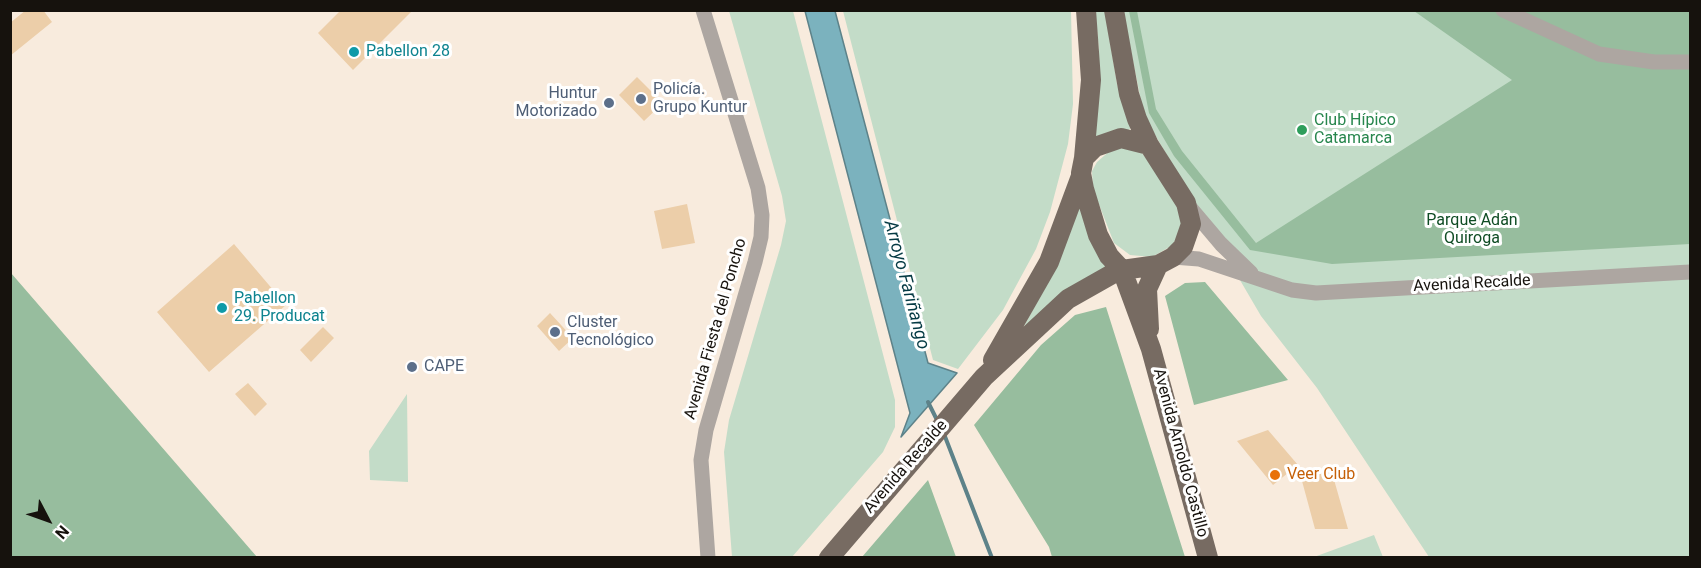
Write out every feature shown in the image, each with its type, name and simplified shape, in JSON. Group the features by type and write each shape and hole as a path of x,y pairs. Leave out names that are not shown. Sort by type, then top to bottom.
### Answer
{"main road":[{"path":"1086,10 1092,80 1083,166 1083,189 1098,235 1109,256 1121,269 1166,261 1188,236 1191,224 1186,203 1149,145 1129,94 1114,10"},
{"path":"1083,166 1095,147 1121,138 1149,145"},
{"name":"Avenida Recalde","path":"984,377 1049,262 1083,166"},
{"name":"Avenida Arnoldo Castillo","path":"1151,349 1147,289 1166,261"},
{"name":"Avenida Recalde","path":"829,558 984,377 1068,299 1121,269"},
{"name":"Avenida Arnoldo Castillo","path":"1121,269 1151,349 1208,558"}],"street":[{"name":"Avenida Fiesta del Poncho","path":"703,10 758,188 762,215 761,237 755,262 705,430 701,460 708,558"},
{"path":"1503,10 1599,54 1654,62 1690,62"},
{"name":"Avenida Recalde","path":"1186,203 1221,244 1256,277"},
{"name":"Avenida Recalde","path":"1166,261 1199,259 1293,290 1316,293 1690,272"}],"green space":[{"path":"729,11 793,11 895,400 895,427 883,452 792,557 732,557 724,452 729,420 781,245 786,221 782,196"},
{"path":"843,11 1071,11 1073,104 1068,144 1050,212 1036,249 1003,310 958,369 933,360"},
{"path":"1095,11 1105,11 1117,84 1131,127 1129,130 1108,132 1097,138 1094,136 1099,49"},
{"name":"Parque Adán Quiroga","path":"1123,11 1690,11 1690,557 1429,557 1317,388 1261,316 1144,116"},
{"path":"1129,11 1137,11 1156,109 1182,151 1256,243 1512,80 1414,11 1690,11 1690,244 1332,264 1250,250 1174,156 1149,113"},
{"path":"1125,146 1142,153 1176,197 1183,223 1173,245 1152,257 1130,255 1114,243 1093,189 1092,171 1097,162 1112,149"},
{"path":"1080,205 1107,268 1021,332 1056,266"},
{"path":"11,273 257,557 11,557"},
{"path":"1205,282 1288,380 1194,405 1165,296 1185,283"},
{"path":"1106,307 1185,557 1052,557 1049,547 974,425 1041,345 1075,315"},
{"path":"407,394 408,482 370,480 369,451"},
{"path":"928,480 956,557 862,557"},
{"path":"1374,535 1383,557 1314,557"}],"water":[{"path":"805,11 835,11 928,363 957,373 901,437 910,413"}],"building":[{"path":"26,10 43,10 52,22 10,56 10,23"},
{"name":"Pabellon 28","path":"341,10 413,10 353,70 318,33"},
{"name":"Policía. Grupo Kuntur","path":"637,77 663,103 644,121 619,95"},
{"path":"687,204 695,243 662,249 654,211"},
{"name":"Pabellon 29. Producat","path":"234,244 286,305 209,372 157,312"},
{"name":"Cluster Tecnológico","path":"550,313 573,338 559,351 537,326"},
{"path":"323,327 334,338 311,362 300,350"},
{"path":"248,383 267,404 255,416 235,394"},
{"path":"1268,430 1298,465 1273,485 1237,441"},
{"path":"1331,469 1348,529 1315,529 1302,481"}],"waterway":[{"name":"Arroyo Fariñango","path":"928,402 938,422"},
{"name":"Arroyo Fariñango","path":"944,434 992,558"}],"place":[{"name":"Pabellon 28","path":"354,52"},
{"name":"Policía. Grupo Kuntur","path":"641,99"},
{"name":"Huntur Motorizado","path":"609,103"},
{"name":"Club Hípico Catamarca","path":"1302,130"},
{"name":"Pabellon 29. Producat","path":"222,308"},
{"name":"Cluster Tecnológico","path":"555,332"},
{"name":"CAPE","path":"412,367"},
{"name":"Veer Club","path":"1275,475"}]}
